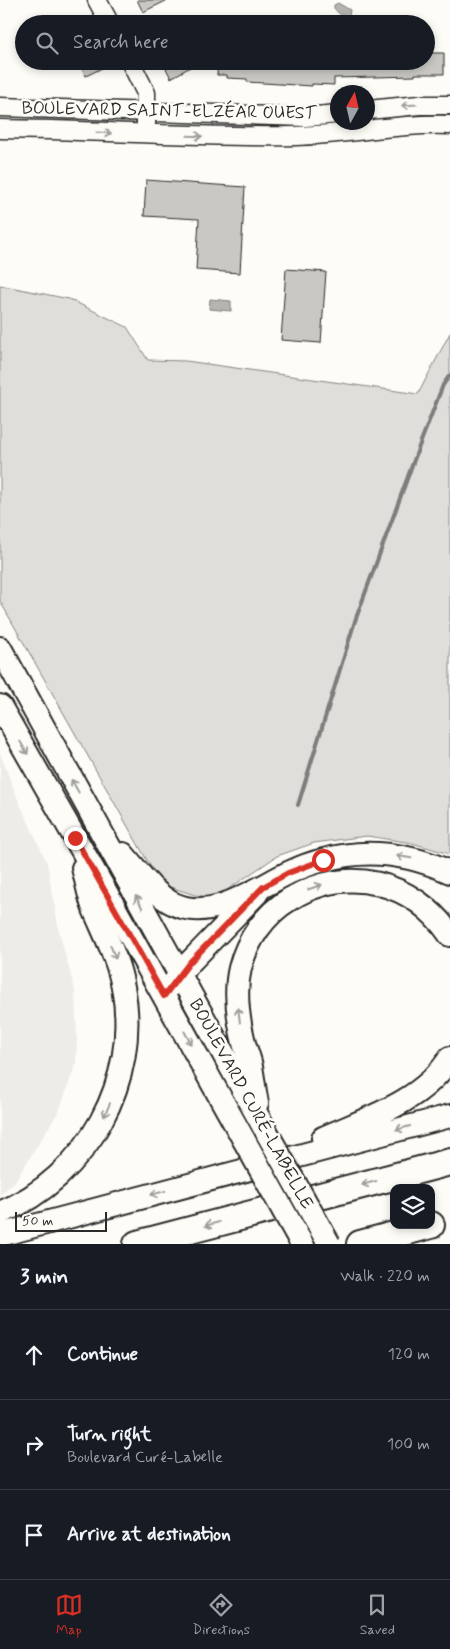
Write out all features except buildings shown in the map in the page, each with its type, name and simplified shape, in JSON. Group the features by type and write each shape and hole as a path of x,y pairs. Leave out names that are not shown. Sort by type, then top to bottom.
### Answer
{"highway":[{"path":"137,1244 450,1162"},
{"path":"435,1224 450,1220"},
{"path":"360,1244 416,1229"}],"main road":[{"name":"BOULEVARD CURÉ-LABELLE","path":"0,648 329,1244"},
{"name":"BOULEVARD CURÉ-LABELLE","path":"0,706 302,1244"},
{"path":"98,828 157,893 175,905 190,909 212,908 263,887 288,873 308,865 353,854 407,857 450,872"},
{"path":"0,1213 40,1191 75,1160 102,1121 121,1070 126,1023 123,988 114,953 93,907 75,838"},
{"path":"263,1126 250,1062 240,1026 237,994 240,968 244,955 254,935 270,914 300,893 316,886 333,882 361,881 388,887 413,898 436,917 450,935"},
{"path":"164,996 190,962 263,887"},
{"path":"256,1167 399,1104 427,1084 450,1058"},
{"path":"0,1235 450,1116"}],"street":[{"path":"97,0 105,15"},
{"path":"134,70 146,93 146,134"},
{"path":"375,109 419,104 450,105"},
{"name":"BOULEVARD SAINT-ELZÉAR OUEST","path":"0,107 294,117 330,115"},
{"name":"BOULEVARD SAINT-ELZÉAR OUEST","path":"0,129 202,137 298,136 413,126 450,125"}],"shaded area":[{"path":"338,3 350,10 349,15 340,15 334,8 334,5"},
{"path":"0,285 69,299 127,327 148,360 186,361 418,394 450,333 450,854 412,843 367,836 314,843 277,856 224,892 209,897 195,895 170,887 157,878 0,601"},
{"path":"210,299 231,301 231,311 209,309"},
{"path":"0,753 16,795 47,863 59,931 75,991 77,1038 76,1063 60,1109 16,1180 0,1195"}],"waterway":[{"path":"298,805 355,621 418,449 443,385 450,375"}],"route":[{"path":"75,838 164,996 190,962 235,918 263,887 288,873 323,860"}]}
